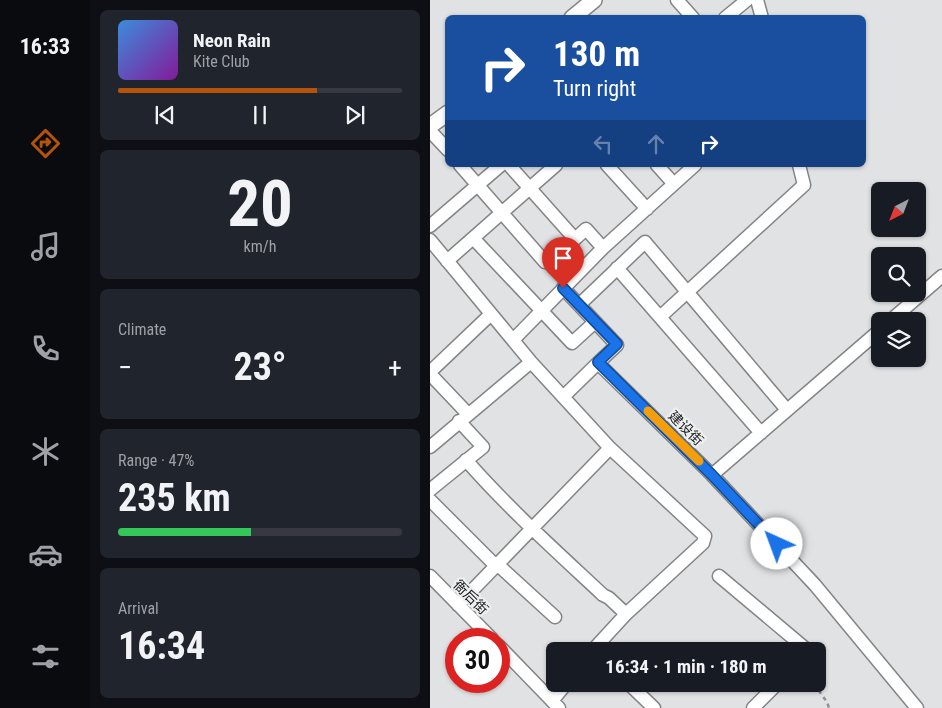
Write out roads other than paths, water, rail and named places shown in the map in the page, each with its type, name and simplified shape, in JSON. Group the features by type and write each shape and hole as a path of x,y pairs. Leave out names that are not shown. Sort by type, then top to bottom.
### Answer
{"main road":[{"path":"576,15 594,0"},
{"path":"430,126 445,115"}],"street":[{"path":"677,0 690,15"},
{"path":"729,15 747,0"},
{"path":"758,0 761,15"},
{"path":"430,130 445,147"},
{"path":"462,167 544,262"},
{"path":"430,226 499,167"},
{"path":"510,167 575,239 586,229 606,246 660,318 761,433"},
{"path":"447,261 554,167"},
{"path":"610,167 647,209"},
{"path":"658,167 674,184"},
{"path":"513,340 606,246 693,167"},
{"path":"660,318 804,185 800,167"},
{"path":"473,238 572,343 595,322"},
{"path":"430,240 531,362 610,448 705,536 703,543 626,614 601,642"},
{"path":"579,305 645,242 787,410"},
{"path":"900,312 942,276"},
{"path":"563,288 617,344 563,397"},
{"path":"430,490 483,447 430,373 491,314"},
{"path":"712,475 871,338"},
{"path":"432,440 464,418 531,362"},
{"name":"建设街","path":"598,362 712,475 815,585 917,708"},
{"path":"458,605 610,448"},
{"path":"466,460 532,528 603,595 609,598 626,614"},
{"path":"430,500 496,565 554,617"},
{"name":"衙后街","path":"430,576 481,628"},
{"path":"719,576 797,642"},
{"path":"510,657 556,704 562,692"},
{"path":"637,692 654,708"},
{"path":"753,708 769,692"}]}
